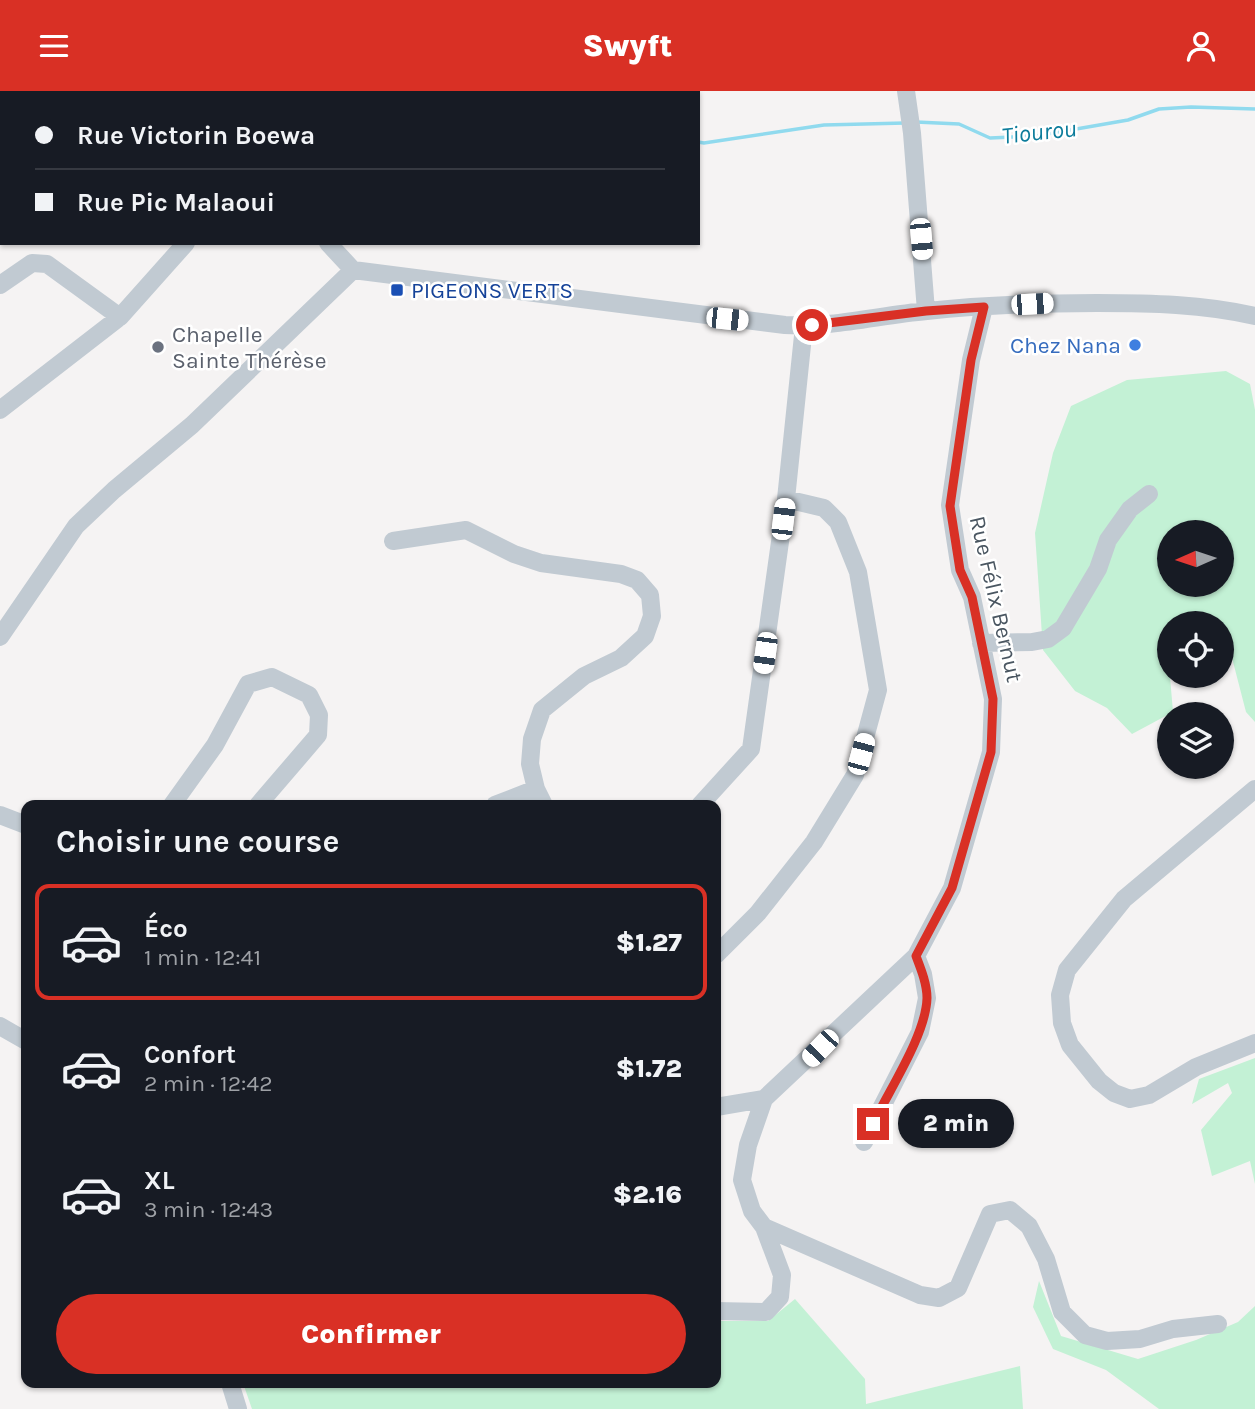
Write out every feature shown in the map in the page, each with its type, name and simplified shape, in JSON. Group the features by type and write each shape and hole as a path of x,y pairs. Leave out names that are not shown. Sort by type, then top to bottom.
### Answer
{"street":[{"path":"906,91 912,132 926,311"},
{"path":"0,409 120,317 184,245"},
{"path":"330,245 353,270 693,315 803,326 926,311 1056,303 1171,304 1255,316"},
{"path":"0,285 32,263 47,264 120,317"},
{"path":"0,637 76,526 192,425 353,270"},
{"name":"Rue Félix Bernut","path":"721,1311 766,1312 780,1297 782,1275 764,1227 752,1211 742,1180 748,1145 764,1099 916,956 952,888 991,752 993,699 972,597 960,570 950,506 971,360 984,307"},
{"path":"705,800 751,749 786,499 803,326"},
{"path":"981,643 1032,642 1048,639 1063,628 1098,569 1108,540 1130,509 1149,494"},
{"path":"721,950 758,912 814,842 855,775 878,690 858,572 838,522 824,508 786,499"},
{"path":"393,541 466,530 514,554 541,563 621,574 637,580 650,595 652,616 645,636 621,658 584,676 542,710 532,739 530,764 540,797"},
{"path":"176,800 215,745 248,684 272,677 309,695 319,715 318,735 262,800"},
{"path":"1255,789 1124,899 1067,970 1060,995 1062,1023 1070,1045 1099,1081 1114,1093 1130,1099 1149,1095 1196,1067 1255,1043"},
{"path":"0,815 21,823"},
{"path":"864,1142 920,1032 927,998 923,974 916,956"},
{"path":"0,1027 21,1038"},
{"path":"721,1106 764,1099"},
{"path":"764,1227 920,1295 939,1298 958,1288 990,1214 1010,1210 1029,1226 1046,1259 1062,1312 1085,1335 1107,1341 1140,1339 1173,1329 1218,1324"},
{"path":"232,1388 238,1409"}],"green space":[{"path":"1226,371 1250,384 1255,410 1255,722 1246,712 1234,666 1234,611 1157,611 1157,688 1171,688 1172,702 1157,702 1157,721 1132,734 1107,708 1075,691 1043,650 1035,533 1053,453 1071,406 1127,380"},
{"path":"1255,1058 1255,1184 1250,1161 1212,1176 1201,1130 1232,1093 1228,1083 1192,1104 1199,1079"},
{"path":"1039,1281 1061,1336 1138,1359 1196,1340 1238,1322 1255,1306 1255,1409 1159,1409 1106,1370 1053,1349 1033,1307"},
{"path":"795,1299 865,1379 866,1404 1020,1366 1023,1409 252,1409 245,1388 721,1388 721,1321 768,1321"}],"waterway":[{"name":"Tiourou","path":"916,122 959,124 990,138 1036,136 1128,120 1159,109 1255,109"},
{"name":"Tiourou","path":"700,142 824,125 905,123"}],"place":[{"name":"PIGEONS VERTS","path":"397,290"},
{"name":"Chez Nana","path":"1135,345"},
{"name":"Chapelle Sainte Thérèse","path":"158,347"}],"route":[{"path":"812,325 984,307 971,360 950,506 960,570 972,597 993,699 991,752 952,888 916,956 923,974 927,998 920,1032 873,1124"}]}
